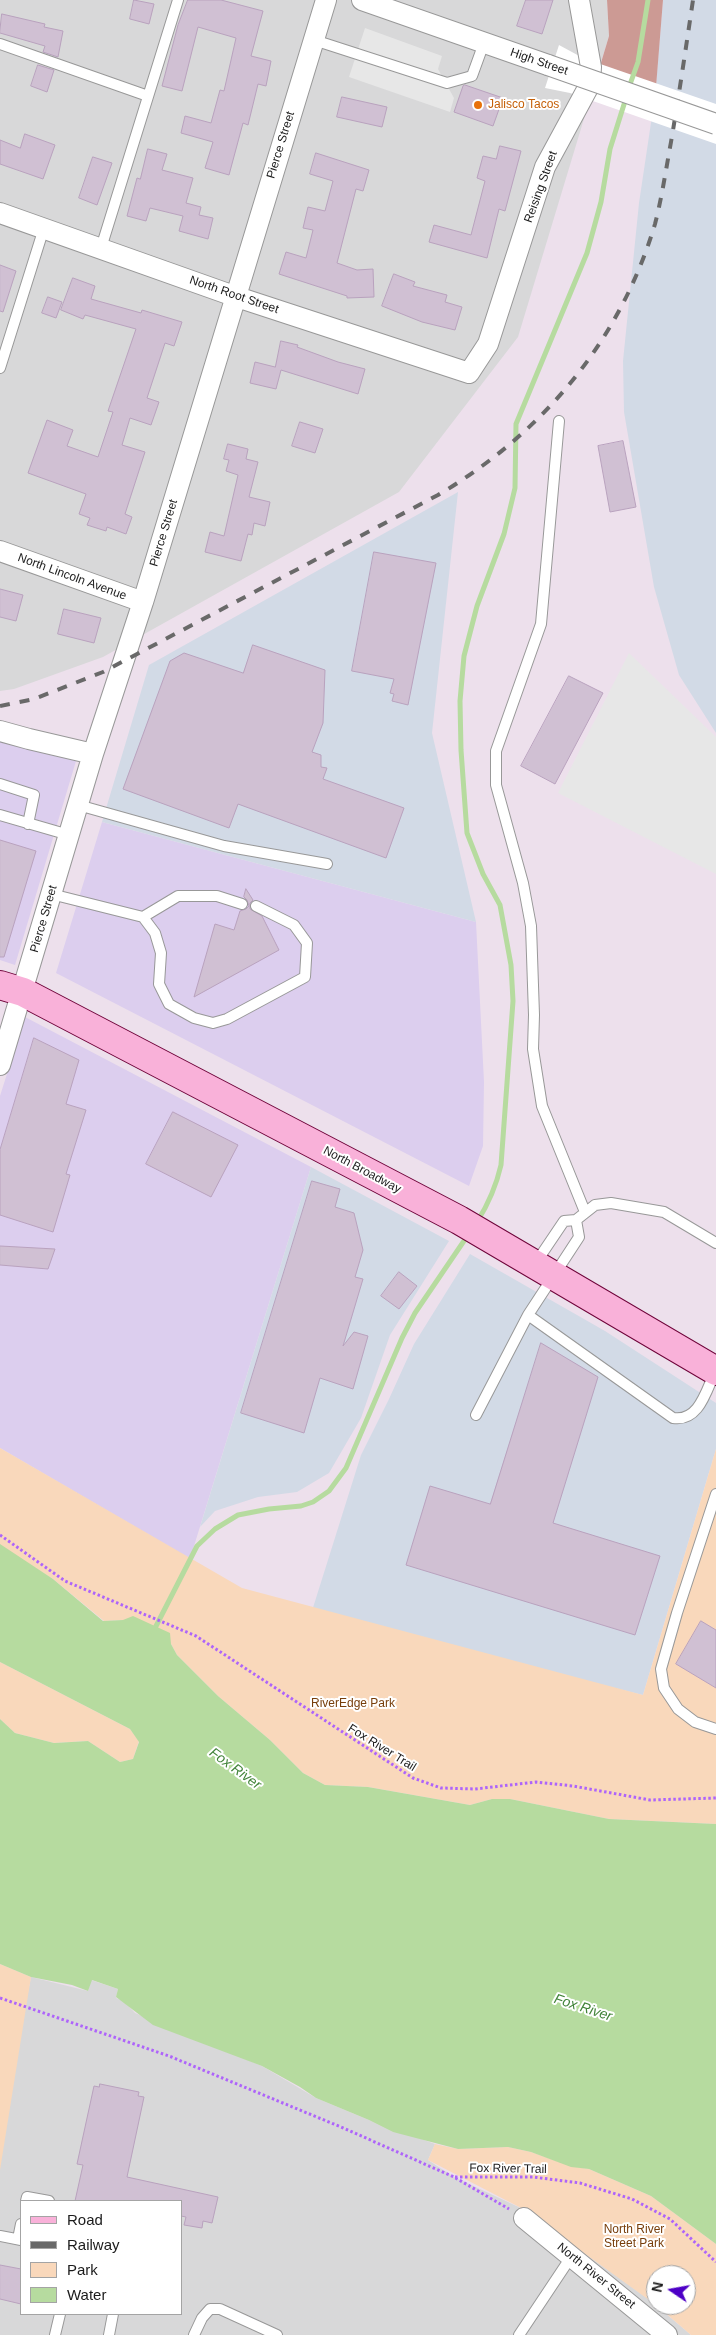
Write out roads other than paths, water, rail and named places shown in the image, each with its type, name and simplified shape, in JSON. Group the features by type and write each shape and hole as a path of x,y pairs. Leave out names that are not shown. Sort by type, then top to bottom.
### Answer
{"main road":[{"name":"North Broadway","path":"11,989 459,1220 716,1371"}],"street":[{"name":"Pierce Street","path":"0,1065 11,989 51,894 93,754 143,602 234,296 326,0"},
{"name":"High Street","path":"362,0 716,124"},
{"name":"Reising Street","path":"469,373 488,344 545,167 590,84 591,67 580,0"},
{"name":"North Root Street","path":"0,213 234,296 469,373"},
{"name":"North Lincoln Avenue","path":"0,551 143,602"},
{"path":"0,730 93,754"},
{"name":"North River Street","path":"524,2218 667,2335"}],"lane":[{"path":"101,248 178,0"},
{"path":"314,40 447,83 472,76 484,43"},
{"path":"0,44 148,96"},
{"path":"0,368 44,228"},
{"path":"559,421 540,624 496,750 496,785 523,883 531,926 533,1049 542,1106 585,1212"},
{"path":"0,784 34,794 28,824"},
{"path":"78,805 224,846 327,864"},
{"path":"0,815 69,835"},
{"path":"51,894 143,917 155,933 161,953 159,984 168,1004 194,1018 213,1023 227,1019 305,978 307,943 294,925 256,906"},
{"path":"143,917 178,896 217,896 242,904"},
{"path":"476,1415 528,1315 544,1269 564,1221 576,1220 595,1205 611,1203 664,1212 716,1244"},
{"path":"544,1269 570,1253 579,1238 576,1220"},
{"path":"528,1315 674,1418 683,1420 695,1414 716,1371"},
{"path":"716,1494 677,1613 661,1669 664,1688 678,1709 695,1722 716,1729"},
{"path":"26,2200 27,2197 44,2200"},
{"path":"0,2236 20,2240"},
{"path":"519,2335 572,2257"},
{"path":"194,2335 202,2318 210,2309 220,2309 277,2335"},
{"path":"55,2335 60,2315"},
{"path":"109,2335 113,2315"}],"water":[{"name":"Fox River","path":"0,1544 53,1579 103,1621 123,1620 133,1616 170,1633 171,1644 177,1655 218,1696 270,1740 303,1773 325,1785 368,1787 470,1805 492,1799 510,1799 609,1819 716,1824 716,2244 651,2196 589,2169 571,2167 531,2152 508,2147 458,2149 393,2132 316,2098 262,2066 153,2025 116,1997 118,1989 92,1980 88,1991 72,1985 31,1977 0,1964 0,1719 15,1733 54,1743 88,1741 120,1762 133,1759 139,1742 130,1729 0,1662"}],"waterway":[{"path":"628,90 638,62 648,0"},
{"path":"477,1222 492,1195 501,1165 513,1001 511,965 500,905 483,874 467,833 461,750 460,701 464,656 477,606 504,534 515,488 516,424 587,253 601,202 610,149 626,98"},
{"path":"153,1632 197,1546 215,1529 238,1515 269,1509 301,1506 313,1502 329,1491 346,1468 402,1338 415,1313 468,1235"}],"railway":[{"path":"0,706 34,699 103,672 438,495 476,470 511,443 544,413 573,380 599,345 621,307 640,267 655,224 662,193 693,0"}],"place":[{"name":"Jalisco Tacos","path":"478,105"}],"park label":[{"name":"RiverEdge Park","path":"353,1704"},
{"name":"North River Street Park","path":"634,2237"}]}
